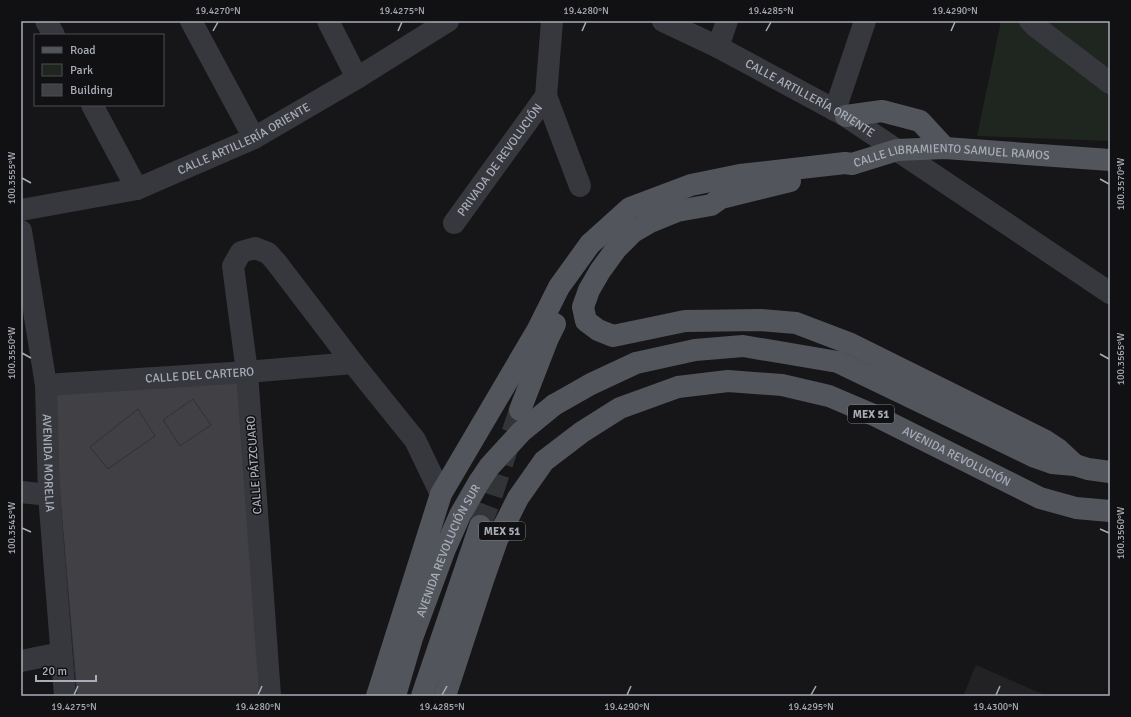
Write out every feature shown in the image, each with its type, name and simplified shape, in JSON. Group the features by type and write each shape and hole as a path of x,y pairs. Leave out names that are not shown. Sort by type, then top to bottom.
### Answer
{"main road":[{"path":"840,113 882,111 920,121 945,148"},
{"name":"CALLE LIBRAMIENTO SAMUEL RAMOS","path":"441,494 538,329 559,287 590,244 630,208 691,185 733,176 845,163 852,164 897,150 945,148 1110,160"},
{"path":"852,164 846,167 721,198 711,205 677,212 650,222 633,232 616,249 600,271 589,290 583,307 586,321 598,330 612,336 685,321 761,320 796,323 851,344 1044,440 1059,450 1076,465"},
{"path":"520,410 548,338 580,273 607,241 639,216 687,198 711,194 721,198"},
{"name":"AVENIDA REVOLUCIÓN SUR","path":"395,696 412,638 445,549 460,514 489,467 521,432 554,405 591,384 636,363 695,350 743,346 838,362 1036,457 1052,463 1076,465"},
{"name":"AVENIDA REVOLUCIÓN","path":"445,696 497,540 518,498 544,461 582,432 620,408 678,387 728,381 782,385 829,396 876,416 1040,498 1076,508 1110,511"},
{"name":"MEX 51","path":"1076,465 1088,469 1110,472"},
{"path":"377,696 441,494"},
{"name":"MEX 51","path":"422,696 480,526"}],"street":[{"path":"46,21 53,34"},
{"path":"191,21 254,138"},
{"path":"328,21 357,78"},
{"name":"CALLE ARTILLERÍA ORIENTE","path":"21,210 137,189 254,138 357,78 448,21"},
{"name":"PRIVADA DE REVOLUCIÓN","path":"552,21 546,96 580,186"},
{"name":"CALLE ARTILLERÍA ORIENTE","path":"663,21 718,47 840,113 1110,293"},
{"path":"718,47 727,21"},
{"path":"840,113 865,21"},
{"path":"1030,21 1110,83"},
{"name":"PRIVADA DE REVOLUCIÓN","path":"454,223 546,96"},
{"path":"93,106 137,189"},
{"name":"AVENIDA MORELIA","path":"21,231 23,252 46,385 49,495 65,696"},
{"name":"CALLE PÁTZCUARO","path":"270,696 247,372 233,266 241,252 255,248 268,254 276,262 354,363"},
{"path":"354,363 415,440 441,494"},
{"name":"CALLE DEL CARTERO","path":"46,385 247,372 354,363"},
{"path":"21,492 49,495"},
{"path":"21,661 61,653"}],"shaded area":[{"path":"976,665 1047,696 963,696"}],"green space":[{"path":"1001,21 1110,21 1110,141 977,136"}],"building":[{"path":"244,375 262,696 77,696 51,390"},
{"path":"193,399 211,425 180,446 163,420"},
{"path":"138,409 155,436 108,469 90,447"}],"tunnel":[{"path":"480,526 520,410"}]}
